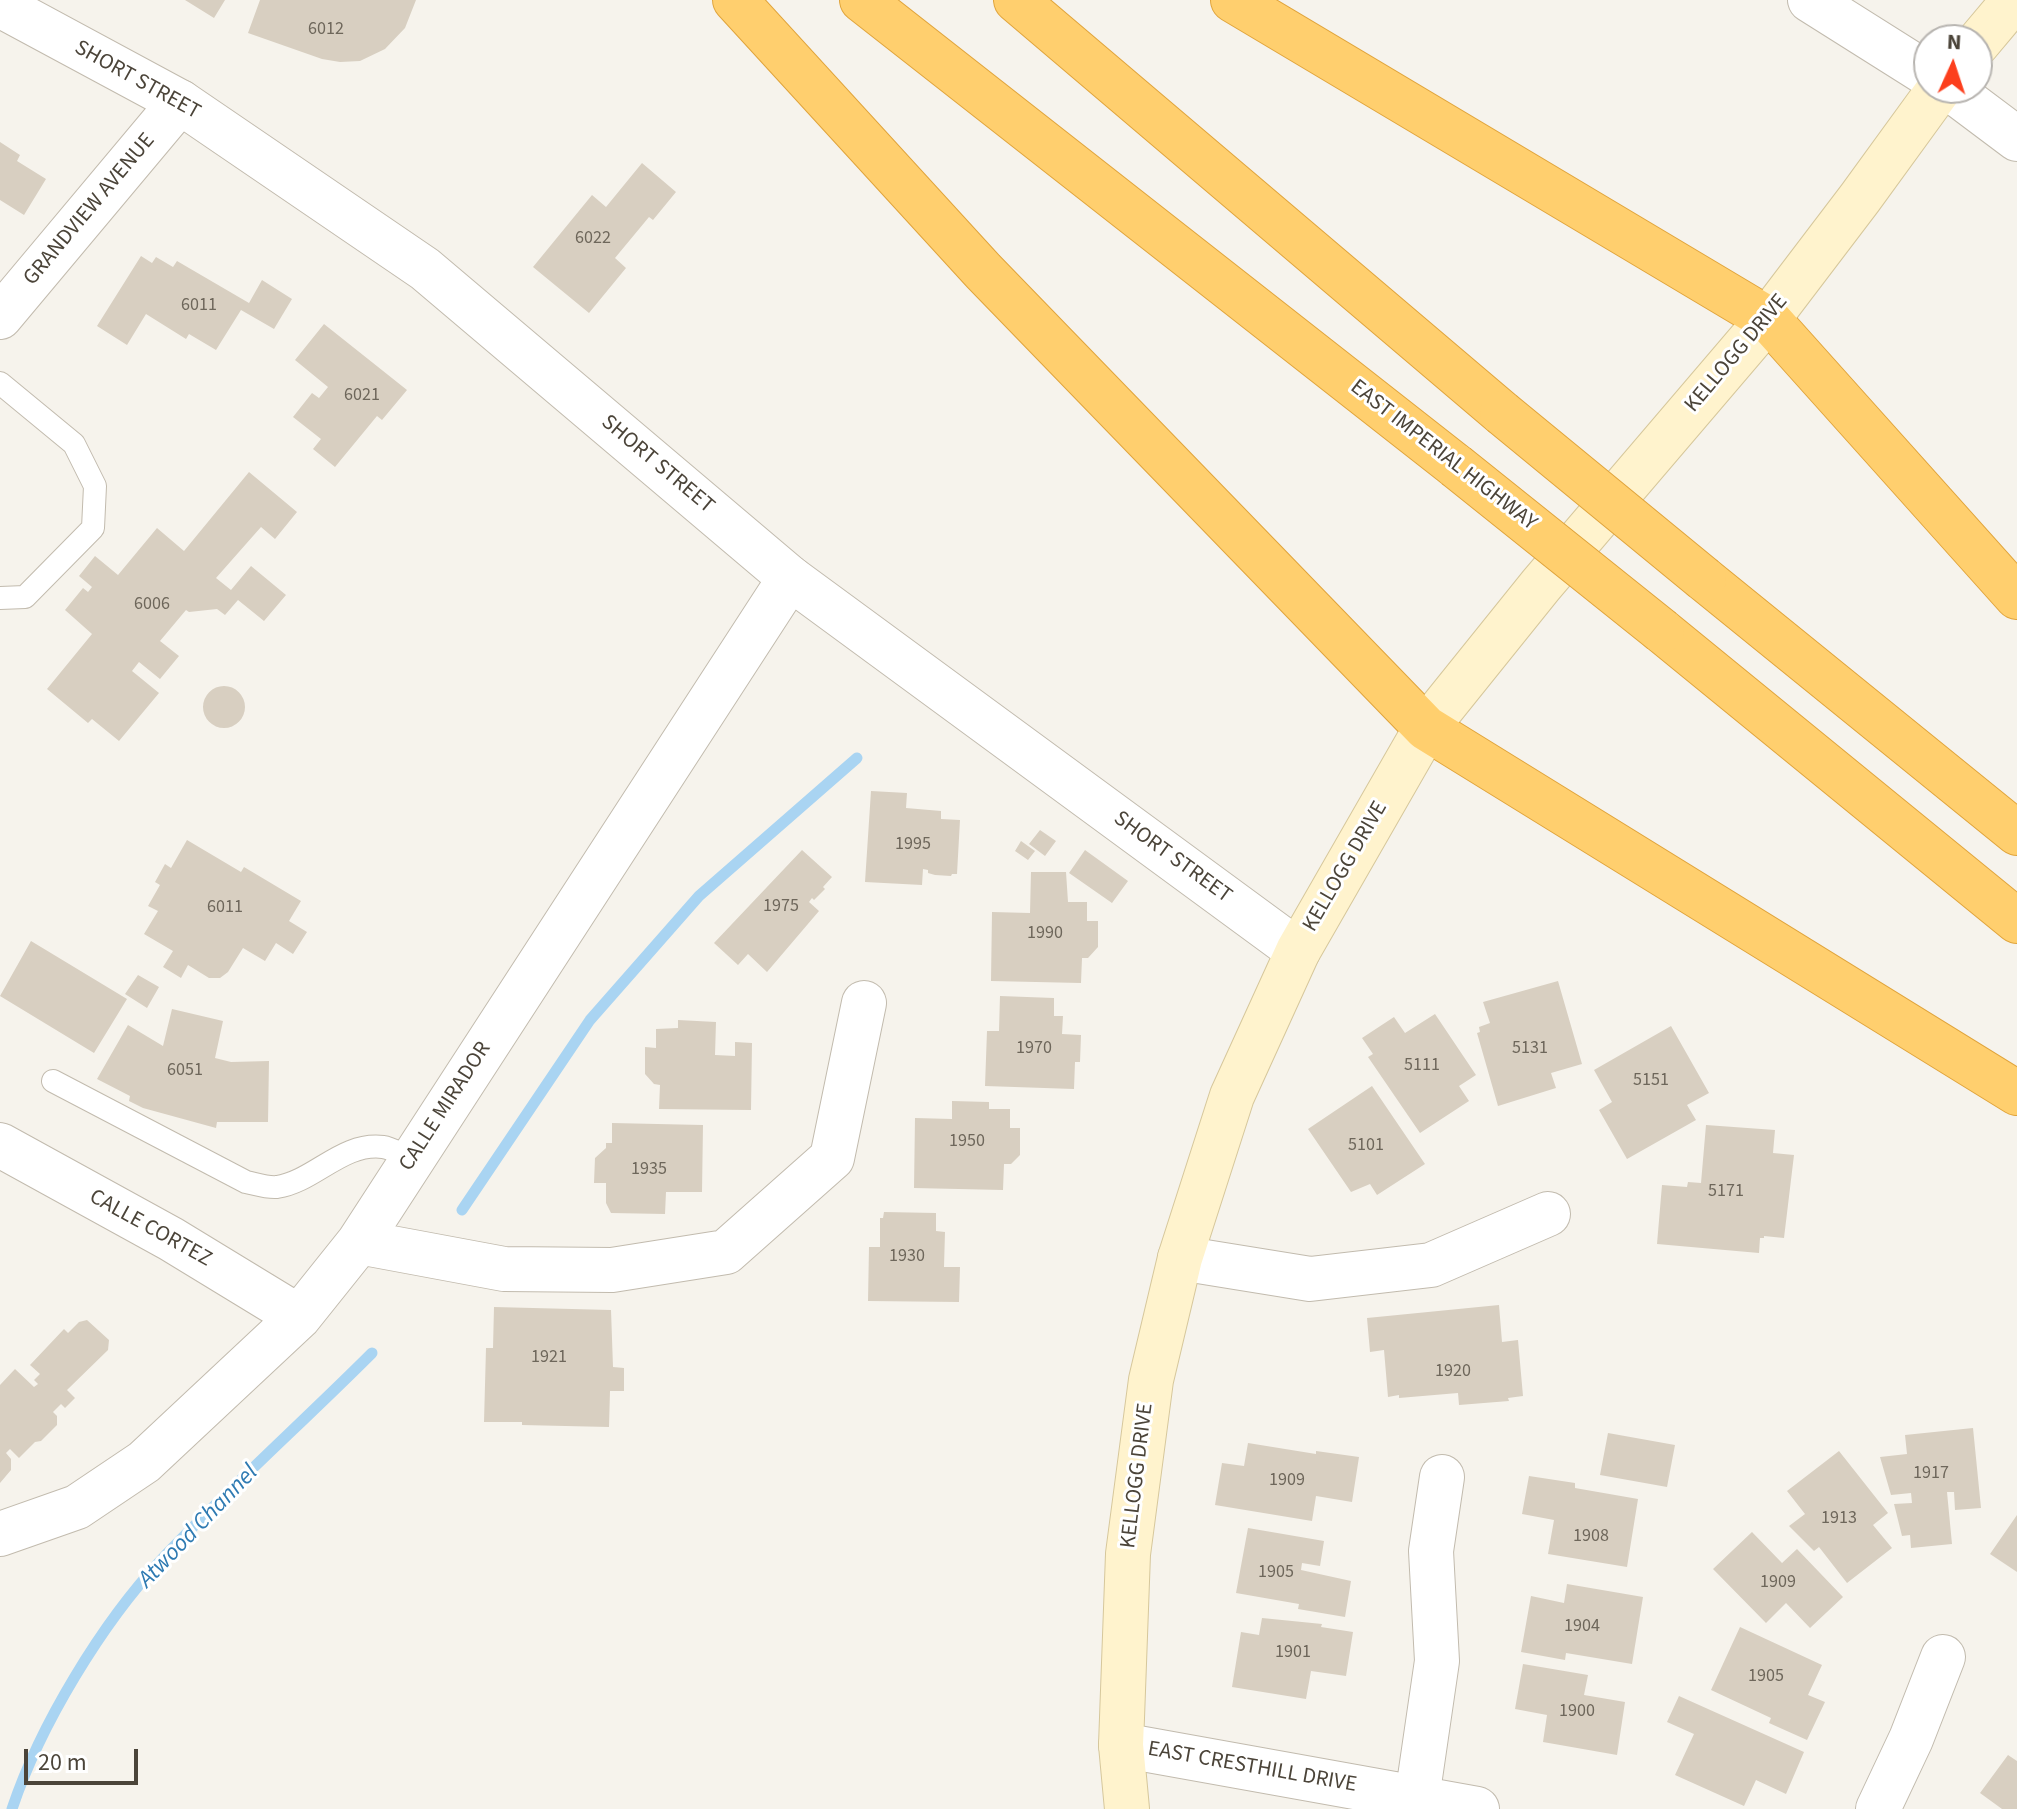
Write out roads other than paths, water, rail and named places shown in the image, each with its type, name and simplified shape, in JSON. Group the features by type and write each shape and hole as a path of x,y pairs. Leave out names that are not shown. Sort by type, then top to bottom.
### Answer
{"highway":[{"path":"735,0 983,271 1426,728 2017,1093"},
{"name":"EAST IMPERIAL HIGHWAY","path":"862,0 1456,466 2017,921"},
{"path":"1016,0 1502,413 2017,833"},
{"path":"1233,0 1768,319 2017,597"}],"main road":[{"path":"1993,25 2014,0"},
{"name":"KELLOGG DRIVE","path":"1127,1809 1121,1745 1128,1554 1151,1380 1180,1258 1232,1096 1298,951 1426,728 1541,585 1768,319 1928,104"}],"street":[{"path":"1810,0 1913,65"},
{"name":"SHORT STREET","path":"7,5 180,102 425,269 790,578 1298,951"},
{"name":"GRANDVIEW AVENUE","path":"0,317 180,102"},
{"path":"1970,104 2017,139"},
{"name":"CALLE MIRADOR","path":"0,1534 77,1507 144,1462 299,1317 359,1242 790,578"},
{"path":"359,1242 504,1269 612,1270 726,1252 832,1158 864,1003"},
{"name":"CALLE CORTEZ","path":"0,1145 171,1239 299,1317"},
{"path":"1180,1258 1310,1279 1431,1265 1548,1214"},
{"path":"1417,1798 1437,1661 1431,1551 1442,1477"},
{"path":"1878,1809 1911,1739 1943,1657"},
{"name":"EAST CRESTHILL DRIVE","path":"1121,1745 1477,1809"}],"lane":[{"path":"0,383 74,444 95,486 93,528 25,597 0,598"},
{"path":"53,1081 246,1182 274,1188 300,1181 335,1158 361,1149 384,1147 412,1159"}],"waterway":[{"path":"462,1210 590,1020 699,896 857,758"},
{"name":"Atwood Channel","path":"12,1809 39,1744 75,1676 139,1585 213,1507 372,1353"}]}
